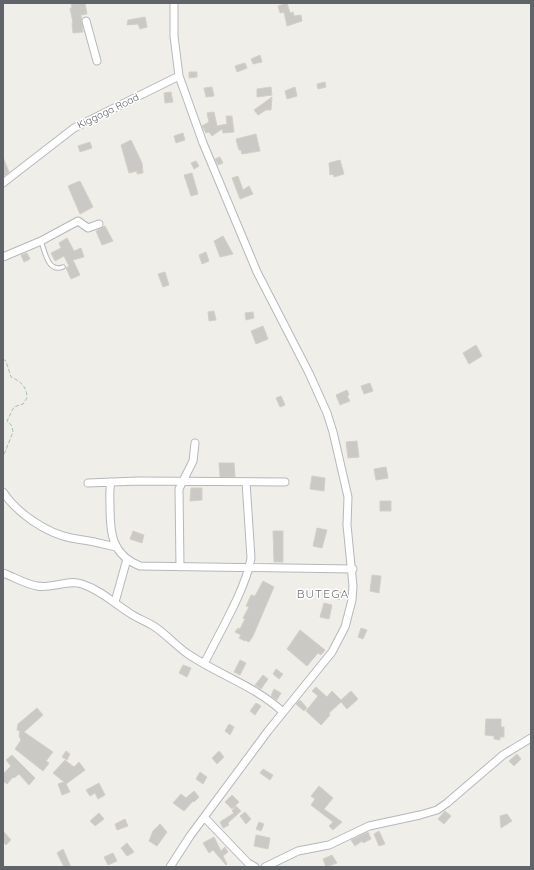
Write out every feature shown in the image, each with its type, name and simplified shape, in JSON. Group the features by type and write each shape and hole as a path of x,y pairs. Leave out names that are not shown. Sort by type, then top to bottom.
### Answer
{"street":[{"path":"170,867 204,817 283,712 332,652 341,638 352,600 353,570 347,525 347,486 327,413 309,373 257,272 203,143 179,76 174,36 174,3"},
{"path":"86,21 97,61"},
{"name":"Kiggaga Road","path":"3,183 74,128 179,76"},
{"path":"3,257 41,241 78,221 88,228 99,224"},
{"path":"180,567 179,489 193,461 195,443"},
{"path":"88,484 111,482 183,481 285,482"},
{"path":"111,482 110,532 116,547 127,559 140,566 353,570"},
{"path":"204,664 230,613 249,568 251,558 246,482"},
{"path":"3,492 22,512 39,525 70,538 90,540 116,547"},
{"path":"115,602 127,559"},
{"path":"3,573 38,587 71,582 81,583 154,626 186,653 249,687 272,702 283,712"},
{"path":"265,867 298,851 329,845 369,826 394,822 436,810 447,803 503,755 531,738"},
{"path":"204,817 248,864 255,867"}],"lane":[{"path":"41,241 48,261 53,268 57,269 63,267"}],"path":[{"path":"3,359 6,362 11,377 20,381 25,387 27,398 23,404 10,410 7,421 12,426 13,432 3,457"}],"building":[{"path":"71,3 85,3 87,14 81,15 83,32 73,33 70,8 72,8"},
{"path":"287,3 290,13 293,12 294,16 301,15 302,21 287,26 284,12 280,13 278,6"},
{"path":"145,17 147,27 140,29 138,24 127,25 128,20"},
{"path":"260,55 262,62 253,64 251,59"},
{"path":"245,63 247,68 237,72 235,66"},
{"path":"189,72 197,72 197,77 189,78"},
{"path":"325,82 326,87 318,89 317,84"},
{"path":"212,87 214,96 206,97 204,88"},
{"path":"271,87 272,95 257,97 257,89"},
{"path":"295,87 297,96 287,99 285,91"},
{"path":"171,92 173,102 165,103 164,93"},
{"path":"272,97 271,110 266,110 258,115 254,110"},
{"path":"214,112 217,126 227,124 226,116 232,116 234,132 223,133 222,129 212,136 209,132 206,133 202,126 209,122 207,113"},
{"path":"183,133 185,140 176,143 174,136"},
{"path":"256,134 260,151 242,154 241,150 239,150 236,139"},
{"path":"131,140 142,163 143,173 137,174 137,171 129,173 121,145"},
{"path":"90,142 92,148 80,152 78,146"},
{"path":"3,157 9,172 4,176 3,172"},
{"path":"220,157 223,163 218,165 215,159"},
{"path":"340,160 344,174 334,177 333,174 330,175 329,163"},
{"path":"196,161 199,166 194,169 191,163"},
{"path":"192,173 198,194 191,196 184,175"},
{"path":"238,176 243,190 249,186 253,194 240,199 232,178"},
{"path":"80,181 93,207 80,214 68,186"},
{"path":"105,226 113,241 102,245 96,231"},
{"path":"223,236 233,254 220,257 214,241"},
{"path":"67,238 74,251 81,248 84,257 73,260 80,275 71,279 66,268 69,266 64,256 55,261 51,253 61,248 59,243"},
{"path":"206,252 209,261 202,264 199,255"},
{"path":"27,253 30,259 24,262 21,255"},
{"path":"165,272 169,285 163,287 158,274"},
{"path":"214,311 216,320 209,321 208,312"},
{"path":"253,312 254,318 246,320 245,313"},
{"path":"263,326 268,339 256,344 251,331"},
{"path":"476,345 482,356 469,364 463,353"},
{"path":"370,383 373,391 364,394 361,386"},
{"path":"347,390 349,395 347,396 350,401 340,405 336,395"},
{"path":"281,396 285,405 280,407 276,398"},
{"path":"357,441 359,457 348,458 346,442"},
{"path":"219,463 234,463 235,477 220,477"},
{"path":"386,467 388,478 376,480 374,469"},
{"path":"312,476 325,478 324,491 310,489"},
{"path":"191,488 202,488 202,500 190,501"},
{"path":"380,501 391,501 391,511 380,511"},
{"path":"317,528 327,530 322,548 313,546"},
{"path":"133,531 144,535 142,543 130,539"},
{"path":"273,531 283,531 283,562 274,562"},
{"path":"372,575 381,576 379,593 370,591"},
{"path":"263,581 274,587 253,636 249,642 245,641 239,638 241,635 235,632 238,628 240,629 245,619 243,618 249,607 246,606 251,595 255,596"},
{"path":"338,591 342,593 339,600 334,598"},
{"path":"324,603 332,605 329,619 320,617"},
{"path":"361,628 367,630 363,639 358,637"},
{"path":"300,630 325,650 321,655 318,653 307,666 287,649"},
{"path":"240,660 246,663 240,675 234,672"},
{"path":"183,665 191,668 187,677 179,673"},
{"path":"276,669 283,674 279,679 273,674"},
{"path":"263,675 268,679 261,689 255,685"},
{"path":"316,687 327,697 332,691 341,700 351,691 358,699 347,709 341,702 329,713 330,715 321,725 306,711 318,696 312,691"},
{"path":"274,689 281,693 277,700 271,696"},
{"path":"300,700 307,708 304,711 296,704"},
{"path":"256,703 261,706 255,715 250,711"},
{"path":"37,708 43,715 24,732 53,752 46,761 49,763 43,771 15,749 21,740 19,736 20,731 17,730 18,724"},
{"path":"486,719 501,719 501,727 504,727 504,737 500,737 500,740 494,739 494,736 485,735"},
{"path":"229,724 234,727 230,735 225,731"},
{"path":"66,751 70,754 67,760 62,757"},
{"path":"219,751 224,757 217,764 212,758"},
{"path":"517,754 521,759 514,766 509,761"},
{"path":"12,755 35,778 29,785 19,774 14,778 13,777 7,784 3,781 3,774 11,766 6,760"},
{"path":"65,760 74,767 79,762 85,770 66,784 70,792 62,795 58,784 64,782 53,773"},
{"path":"263,769 273,775 270,780 260,773"},
{"path":"200,772 207,777 203,784 196,779"},
{"path":"99,783 105,795 98,799 95,793 90,796 86,790"},
{"path":"319,786 333,798 324,809 342,822 333,830 329,826 333,822 311,805 315,799 311,796"},
{"path":"194,791 199,797 184,811 173,803 181,794 186,798"},
{"path":"232,795 239,802 232,809 225,802"},
{"path":"236,806 241,811 228,823 229,825 223,828 220,822 234,813 232,811"},
{"path":"445,811 451,816 444,824 438,819"},
{"path":"245,812 251,819 246,824 240,816"},
{"path":"99,813 104,819 95,826 90,821"},
{"path":"507,814 512,821 501,828 500,816"},
{"path":"125,819 128,826 117,830 115,824"},
{"path":"259,822 264,824 261,831 256,829"},
{"path":"160,824 167,832 157,846 149,841 153,831"},
{"path":"3,831 11,840 6,845 3,842"},
{"path":"379,831 385,844 379,846 374,834"},
{"path":"368,832 371,839 363,843 362,841 355,846 351,840"},
{"path":"256,835 270,838 268,849 254,846"},
{"path":"214,837 221,851 225,847 228,852 223,856 227,864 226,865 213,850 209,853 203,843"},
{"path":"127,843 134,852 127,856 121,848"},
{"path":"63,849 71,867 64,867 57,853"},
{"path":"113,853 117,861 108,865 104,857"},
{"path":"332,855 337,863 326,867 323,859"}],"district":[{"name":"BUTEGA","path":"323,593"}]}
